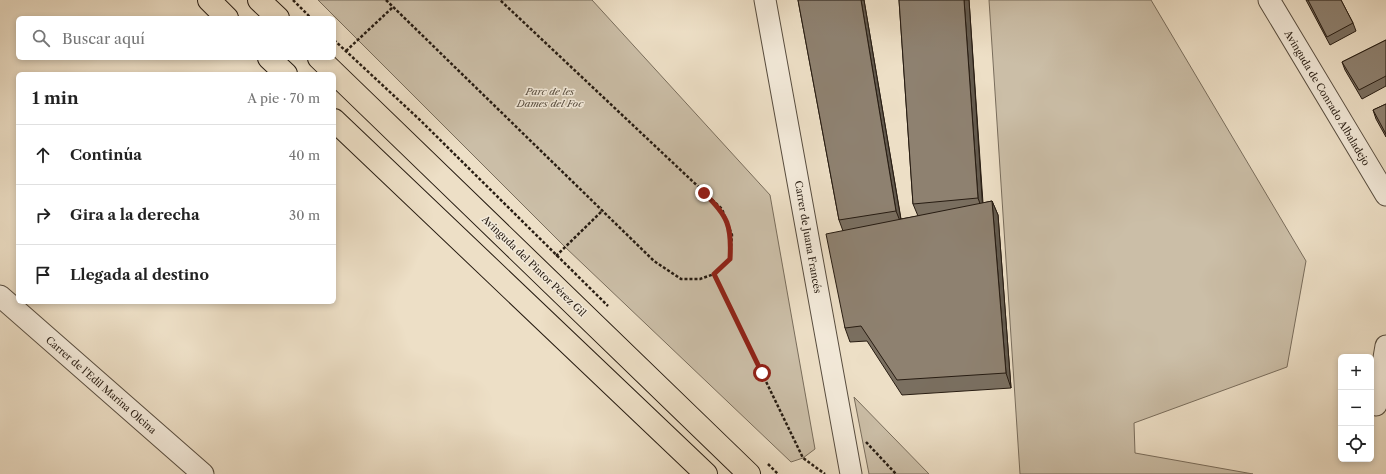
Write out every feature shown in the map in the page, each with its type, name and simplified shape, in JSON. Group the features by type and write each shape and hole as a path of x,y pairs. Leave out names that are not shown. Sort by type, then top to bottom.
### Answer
{"main road":[{"path":"209,0 226,16"},
{"path":"259,0 276,16"},
{"path":"271,60 284,72"},
{"name":"Avinguda del Pintor Pérez Gil","path":"321,60 334,72"},
{"name":"Avinguda del Pintor Pérez Gil","path":"336,74 758,468"},
{"path":"336,122 706,474"}],"street":[{"name":"Carrer de Juana Francés","path":"765,0 851,474"},
{"name":"Avinguda de Conrado Albaladejo","path":"1269,0 1386,195"},
{"name":"Carrer de l'Edil Marina Olcina","path":"0,296 203,474"},
{"path":"1376,405 1386,346"}],"path":[{"path":"293,0 309,16"},
{"path":"386,0 654,261 681,279 700,279 714,274 730,259 732,235 722,209 500,0"},
{"path":"346,51 393,7"},
{"path":"336,42 420,120 612,309"},
{"path":"714,274 804,458 825,474"},
{"path":"862,438 896,474"},
{"path":"758,468 778,474"}],"green space":[{"name":"Parc de les Dames del Foc","path":"318,0 592,0 770,195 815,449 803,458 791,462 565,247 336,18 336,16 334,16"},
{"path":"989,0 1151,0 1306,261 1287,367 1134,423 1135,453 1253,474 1020,474"},
{"path":"854,397 929,474 869,474"}],"building":[{"path":"798,0 861,0 896,211 839,220"},
{"path":"899,0 964,0 978,198 913,204"},
{"path":"1308,0 1341,0 1353,23 1327,37"},
{"path":"1386,40 1386,76 1359,90 1342,62"},
{"path":"1386,104 1386,134 1373,110"},
{"path":"992,201 1006,373 897,380 861,326 845,328 826,234"}],"route":[{"path":"704,193 722,209 732,235 730,259 714,274 762,373"}]}
